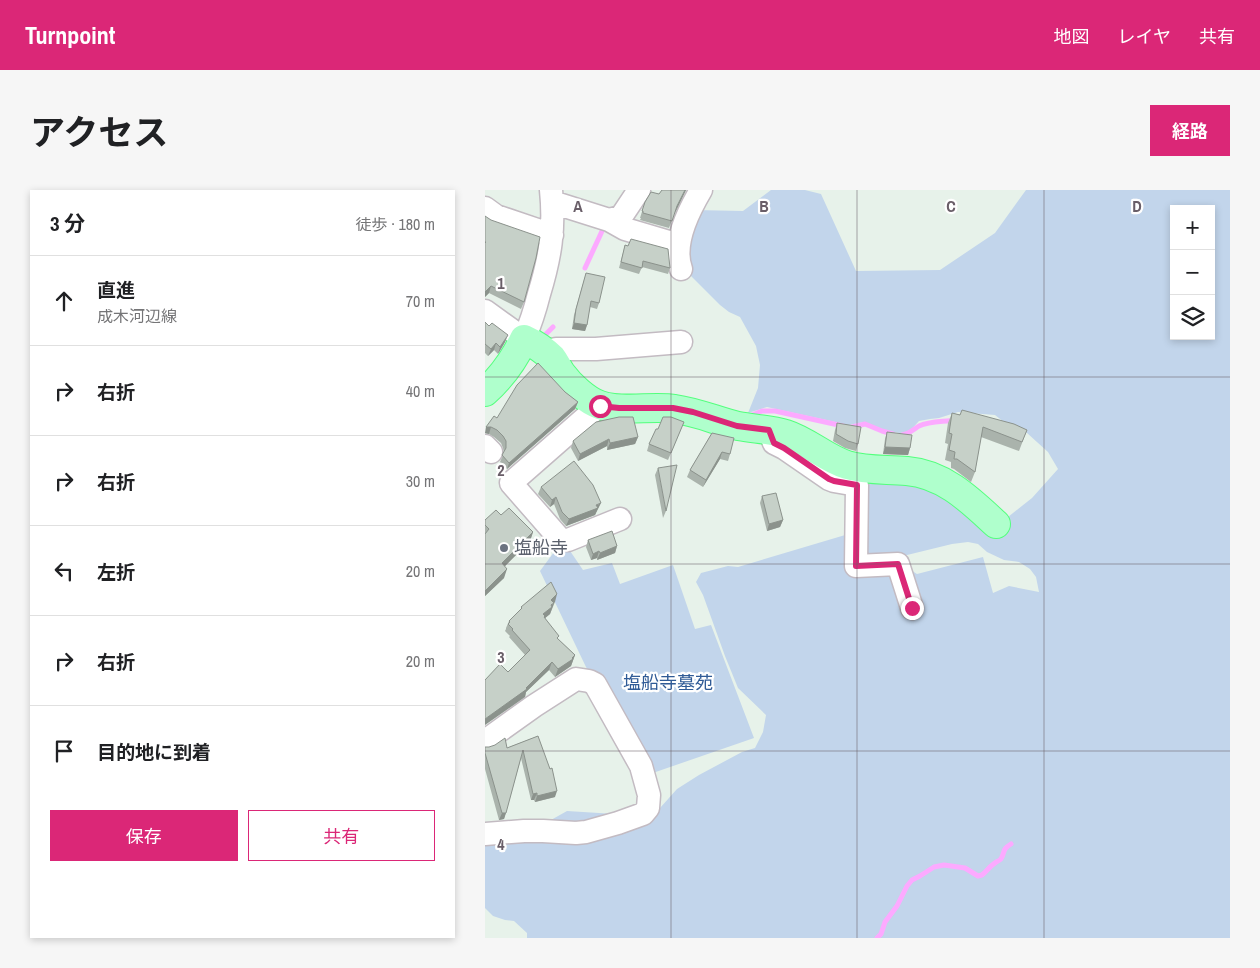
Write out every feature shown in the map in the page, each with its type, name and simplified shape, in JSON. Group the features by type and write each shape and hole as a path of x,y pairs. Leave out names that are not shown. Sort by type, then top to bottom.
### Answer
{"main road":[{"path":"485,392 511,363 534,345 554,360 562,374 573,387 600,406 673,408 693,412 737,426 787,434 847,465 875,470 918,472 930,475 946,483 976,505 996,524"}],"street":[{"path":"609,220 621,217 639,190"},
{"path":"681,269 679,245 690,209 701,190"},
{"path":"534,345 530,326 547,270 552,235 551,196 609,220 625,229 679,245"},
{"path":"485,208 496,216 552,235"},
{"path":"486,305 534,345 556,349 596,349 681,342"},
{"path":"600,406 511,483 560,539 568,540 620,519"},
{"path":"769,430 774,443 829,479 857,485 856,566 898,564 912,608"},
{"path":"485,741 576,679 589,681 595,684 641,766 649,795 648,808 643,814 586,832 534,831 485,834"}],"green space":[{"path":"771,190 805,190 821,194 856,271 940,270 995,233 1026,190 1230,190 1230,938 527,938 527,933 514,921 493,916 485,908 485,838 526,834 567,811 647,816 660,808 677,789 699,775 742,752 755,748 763,732 766,715 738,688 703,595 696,582 701,573 728,566 738,567 862,530 863,472 917,475 1003,530 1008,517 1032,498 1058,469 1048,452 1027,433 1009,426 995,415 958,412 939,418 919,421 909,432 900,433 886,431 864,422 849,425 767,407 748,413 758,388 760,365 756,346 740,317 720,305 688,273 682,263 694,210 743,211","holes":["968,542 978,544 987,552 1004,560 1019,562 1030,569 1036,577 1039,592 1009,586 993,593 983,557 917,574 906,567 903,556 952,544"]},
{"name":"塩船寺墓苑","path":"566,545 583,570 612,563 620,584 673,565 695,629 711,625 754,738 647,775 586,667 540,571 557,548"}],"building":[{"path":"662,190 685,190 672,221 643,213 642,211 651,192 659,194"},
{"path":"485,216 491,220 540,237 524,302 491,286 485,292"},
{"path":"631,239 668,249 670,268 643,261 642,268 621,262 625,245 628,246"},
{"path":"586,273 605,277 599,303 591,301 587,325 574,323"},
{"path":"485,322 489,326 492,323 508,335 500,347 496,343 491,349 485,344"},
{"path":"538,363 565,392 578,402 509,463 502,455 506,448 506,441 503,436 497,430 486,427 494,416 497,418 517,385"},
{"path":"962,410 1014,424 1027,430 1022,442 983,427 975,472 957,459 954,459 955,452 949,450 952,434 949,433 952,413 960,415"},
{"path":"619,417 633,417 638,437 610,443 609,439 580,454 573,441 596,422"},
{"path":"663,417 671,417 684,422 671,453 649,444"},
{"path":"837,423 861,427 858,444 836,434"},
{"path":"887,432 912,435 910,448 885,447"},
{"path":"712,433 734,438 730,454 722,452 706,480 690,470"},
{"path":"574,461 593,485 601,503 596,505 598,508 569,519 562,512 556,497 552,500 541,487"},
{"path":"677,465 666,511 658,468"},
{"path":"776,493 783,520 769,524 762,496"},
{"name":"塩船寺","path":"509,508 533,532 502,563 507,569 485,591 485,534 489,529 485,525 485,520 496,510 501,515"},
{"path":"612,531 617,546 593,554 588,540"},
{"path":"551,582 557,594 551,600 554,603 551,605 552,607 543,614 559,636 557,638 575,655 573,659 558,669 552,662 527,689 485,719 485,680 500,664 508,672 530,650 512,630 508,624 509,621 521,607"},
{"path":"538,736 550,769 552,768 557,791 537,796 537,793 533,794 523,750 506,813 502,813 485,747 495,745 505,738 507,748"}],"waterway":[{"path":"585,268 603,229"},
{"path":"545,335 553,327"},
{"path":"747,417 762,411 775,411 843,426"},
{"path":"902,435 923,424 955,420"},
{"path":"852,427 865,424 893,434"},
{"path":"877,938 912,880 934,867 944,865 965,868 978,876 982,875 1000,860 1005,848 1011,844"}],"place":[{"name":"塩船寺","path":"504,548"}],"route":[{"path":"600,406 673,408 693,412 737,426 769,430 774,443 829,479 857,485 856,566 898,564 912,608"}]}
